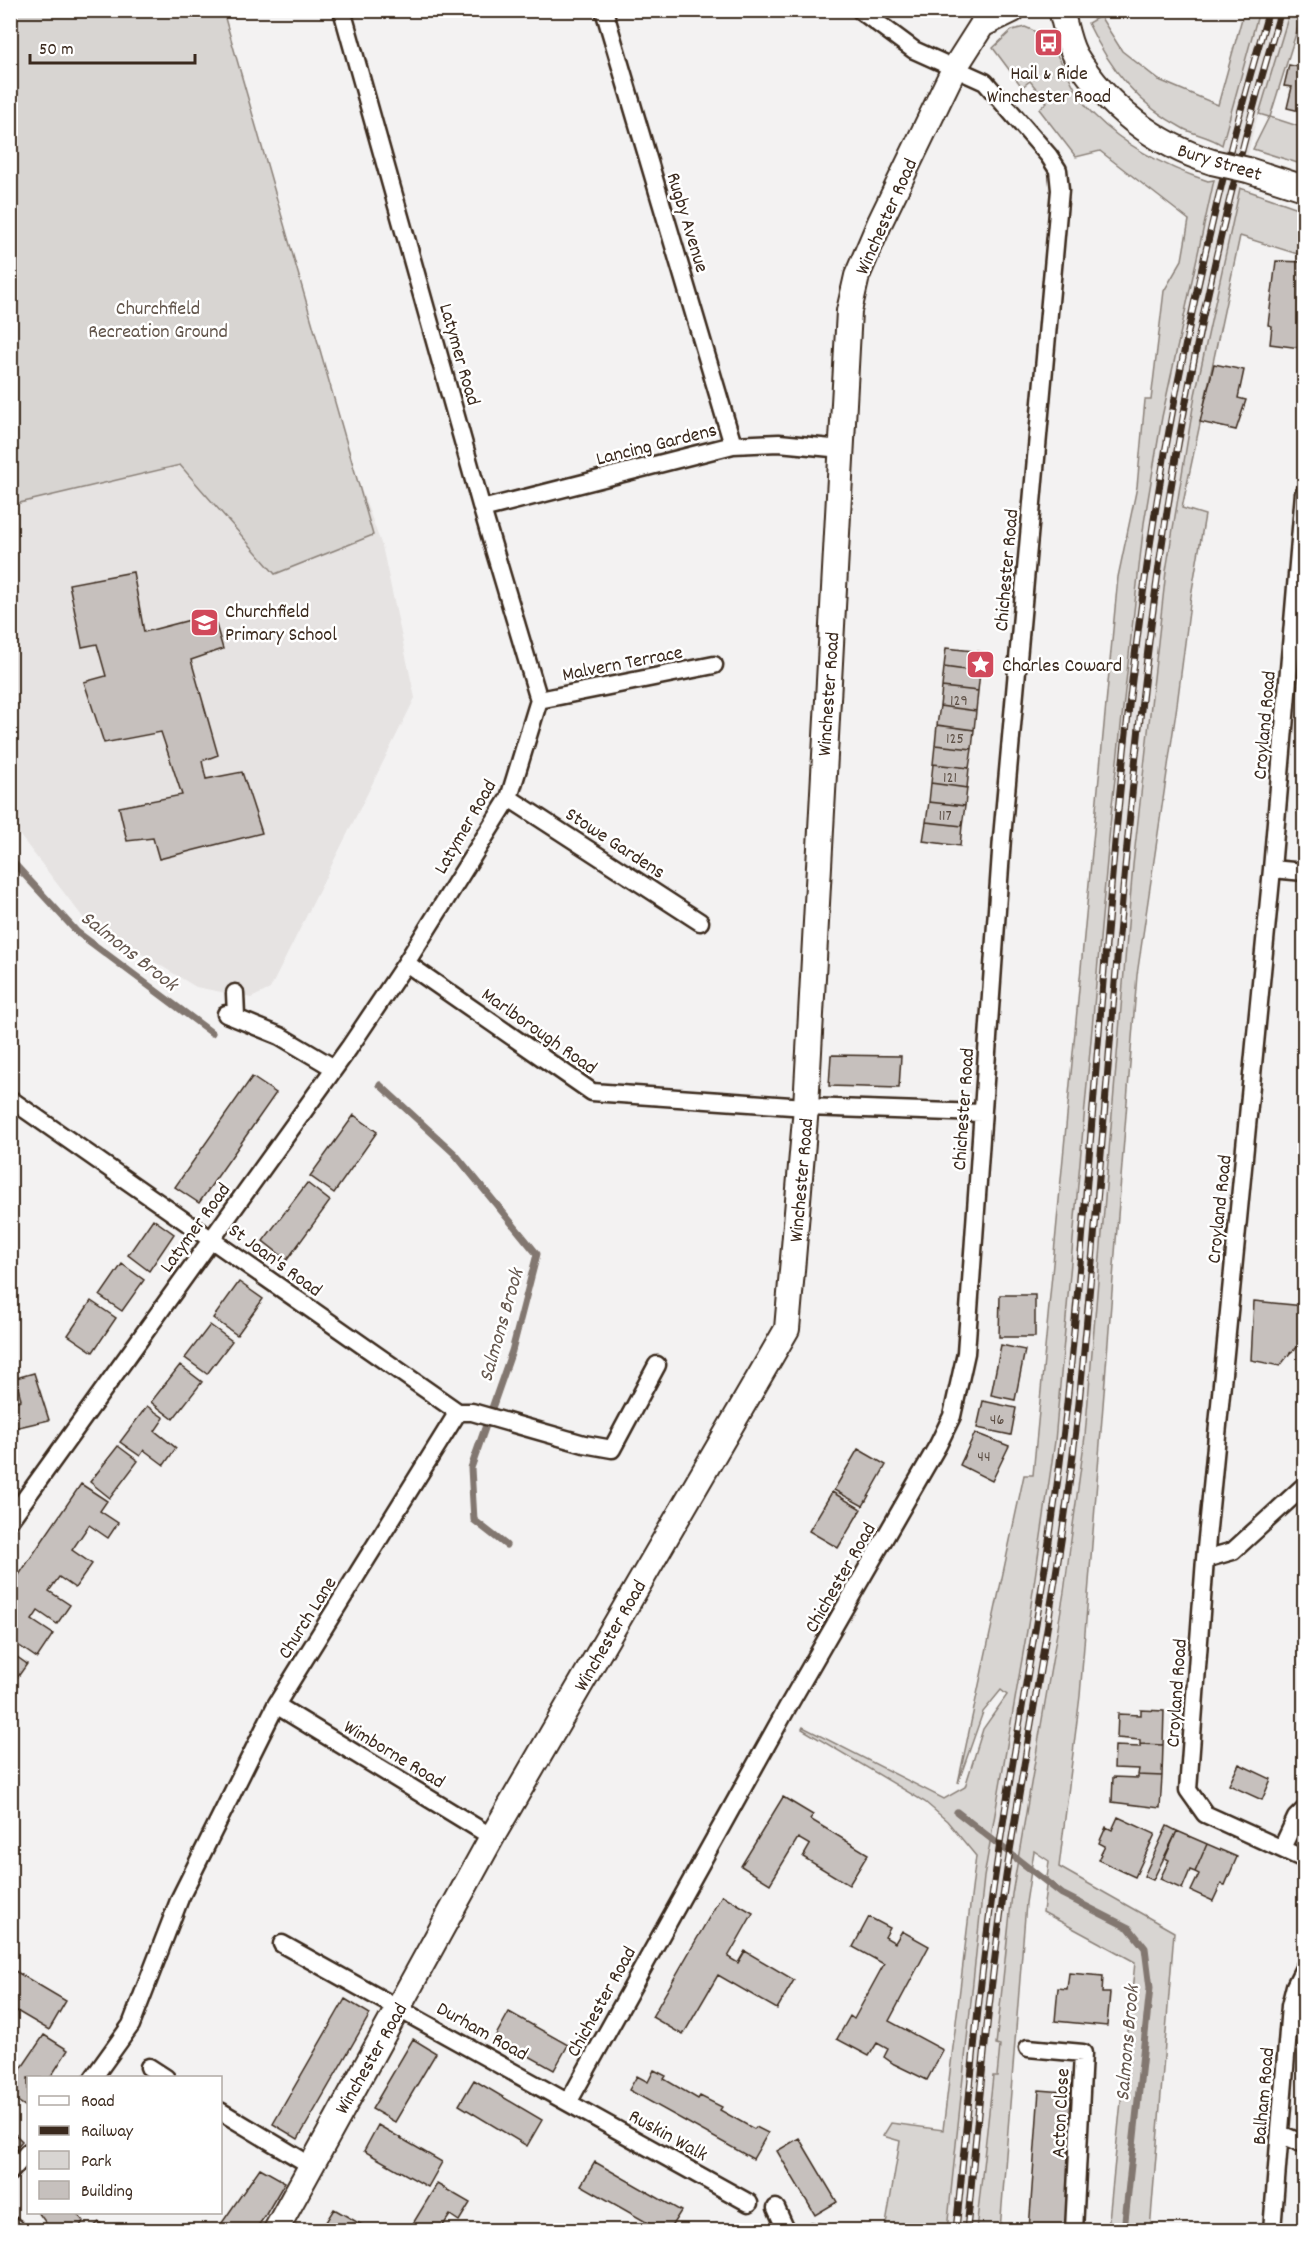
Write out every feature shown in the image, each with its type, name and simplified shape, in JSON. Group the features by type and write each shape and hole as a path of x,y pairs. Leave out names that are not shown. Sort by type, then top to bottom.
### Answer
{"street":[{"name":"Latymer Road","path":"12,1514 213,1238 406,963 509,798 539,700 482,509 342,10"},
{"name":"Rugby Avenue","path":"604,10 734,445"},
{"name":"Chichester Road","path":"569,2101 781,1718 868,1572 952,1416 966,1353 1002,838 1060,190 1058,170 1049,156 995,91 978,76 954,69 914,50 860,10"},
{"name":"Winchester Road","path":"276,2230 492,1837 788,1329 806,1107 842,449 845,343 849,311 857,276 954,69 984,18 1013,10"},
{"name":"Bury Street","path":"1061,10 1074,54 1115,106 1162,142 1212,162 1248,170 1305,188"},
{"name":"Lancing Gardens","path":"482,509 734,445 779,443 842,449"},
{"name":"Croyland Road","path":"1305,494 1272,868 1205,1559 1188,1790 1205,1814 1305,1858"},
{"name":"Malvern Terrace","path":"539,700 714,665"},
{"name":"Stowe Gardens","path":"509,798 700,922"},
{"path":"1272,868 1305,872"},
{"name":"Marlborough Road","path":"406,963 592,1092 806,1107 981,1113"},
{"path":"235,993 231,1015 280,1036 334,1068"},
{"name":"St Joan's Road","path":"10,1099 465,1412"},
{"path":"465,1412 584,1444 612,1449 657,1365"},
{"name":"Church Lane","path":"94,2076 131,2025 180,1898 276,1705 465,1412"},
{"path":"1205,1559 1233,1551 1305,1486"},
{"name":"Wimborne Road","path":"276,1705 492,1837"},
{"path":"1282,1848 1296,1818 1305,1810"},
{"name":"Durham Road","path":"282,1944 569,2101"},
{"name":"Balham Road","path":"1272,2230 1290,2006 1295,1986 1305,1968"},
{"name":"Acton Close","path":"1028,2048 1083,2053 1074,2230"},
{"path":"149,2067 163,2076"},
{"name":"Ruskin Walk","path":"569,2101 748,2203"},
{"path":"222,2111 310,2165"},
{"path":"1280,2134 1305,2144"},
{"path":"10,2172 27,2153"},
{"path":"776,2208 786,2230"}],"shaded area":[{"path":"1259,11 1290,11 1253,132 1235,209 1195,395 1166,571 1138,809 1085,1436 1071,1541 1012,1894 996,2044 1000,2045 997,2077 993,2077 976,2230 947,2230 984,1877 1028,1625 1055,1441 1112,805 1144,523 1187,293 1238,83"},
{"name":"Churchfield Primary School","path":"307,343 382,546 415,698 270,989 251,998 196,987 85,920 11,824 11,444"}],"green space":[{"name":"Churchfield Recreation Ground","path":"10,11 223,11 373,535 275,574 180,465 11,505"},
{"path":"1244,11 1259,11 1222,145 1184,129 1139,97 1106,56 1088,23 1100,16 1122,51 1159,80 1218,105"},
{"path":"1290,11 1303,11 1270,117 1304,128 1304,165 1253,149 1269,117 1259,114"},
{"path":"1025,27 1048,42 1085,104 1119,137 1161,162 1208,181 1214,180 1162,417 1144,523 1112,805 1055,1441 1028,1625 984,1877 947,2230 885,2230 900,2141 883,2136 891,2123 943,2130 976,1856 947,1821 925,1802 802,1729 803,1727 944,1799 965,1787 983,1729 1007,1695 1001,1690 983,1712 958,1783 1024,1475 1033,1475 1118,577 1137,487 1145,400 1151,400 1164,291 1182,260 1189,220 1100,151 1076,157 1039,109 1047,102 1030,81 1022,87 993,48 1012,30"},
{"path":"1240,188 1304,210 1304,256 1240,236 1182,508 1205,515 1191,596 1137,975 1080,1696 1059,1867 1174,1932 1150,2230 1108,2230 1135,1962 1043,1912 1049,1861 1034,1851 1026,1903 1000,2230 976,2230 993,2076 997,2076 1000,2046 996,2045 1012,1894 1064,1592 1085,1436 1133,865 1166,571 1195,395"}],"building":[{"path":"1289,65 1304,68 1304,112 1287,108 1292,87 1284,86"},
{"path":"1276,261 1304,262 1304,328 1302,328 1300,348 1270,344 1272,326 1268,325"},
{"path":"1214,364 1244,370 1238,398 1246,400 1236,430 1200,422"},
{"path":"133,572 144,632 213,614 223,649 191,660 218,755 202,761 206,779 242,772 262,833 159,859 153,838 127,841 119,807 182,795 161,732 104,743 84,682 106,676 97,644 82,647 69,584"},
{"path":"946,648 982,652 980,672 944,667"},
{"path":"944,667 980,672 978,691 942,687"},
{"path":"942,687 978,691 976,711 940,706"},
{"path":"940,706 976,711 974,730 937,725"},
{"path":"937,725 974,730 972,749 935,745"},
{"path":"935,745 972,749 969,768 933,764"},
{"path":"933,764 969,768 967,788 931,783"},
{"path":"931,783 967,788 965,806 929,802"},
{"path":"929,802 965,806 962,826 926,822"},
{"path":"926,822 962,826 960,846 923,841"},
{"path":"831,1055 901,1056 899,1088 829,1086"},
{"path":"252,1077 276,1093 199,1203 175,1187"},
{"path":"354,1115 377,1132 334,1193 310,1176"},
{"path":"307,1183 330,1201 287,1260 263,1241"},
{"path":"153,1219 174,1234 149,1271 128,1255"},
{"path":"122,1264 144,1280 122,1311 100,1296"},
{"path":"239,1282 263,1299 237,1335 213,1318"},
{"path":"1000,1295 1035,1295 1035,1337 999,1337"},
{"path":"91,1301 116,1318 93,1352 68,1335"},
{"path":"1254,1301 1304,1306 1304,1342 1290,1353 1280,1366 1251,1360"},
{"path":"210,1325 232,1341 207,1374 185,1358"},
{"path":"1001,1345 1025,1350 1015,1400 991,1395"},
{"path":"180,1365 202,1382 173,1419 151,1402"},
{"path":"34,1373 49,1420 10,1429 10,1403 21,1400 16,1378"},
{"path":"983,1401 1016,1408 1011,1435 977,1428"},
{"path":"147,1406 164,1418 155,1431 176,1448 164,1465 144,1450 140,1456 120,1442"},
{"path":"975,1433 1009,1446 992,1481 960,1465"},
{"path":"118,1446 138,1461 110,1498 90,1482"},
{"path":"858,1449 886,1465 863,1506 834,1490"},
{"path":"81,1484 107,1501 100,1511 118,1523 108,1538 89,1525 72,1550 92,1564 75,1588 59,1577 49,1591 70,1605 57,1624 38,1611 32,1620 53,1634 37,1658 15,1643 10,1649 10,1588"},
{"path":"832,1492 861,1509 838,1548 809,1531"},
{"path":"10,1652 27,1664 10,1688"},
{"path":"1141,1710 1164,1711 1163,1745 1140,1744 1140,1740 1117,1738 1118,1714 1141,1715"},
{"path":"1140,1744 1163,1745 1162,1776 1138,1775 1139,1769 1114,1768 1115,1746 1140,1747"},
{"path":"1239,1764 1271,1779 1262,1800 1229,1785"},
{"path":"1138,1775 1162,1776 1160,1808 1112,1802 1113,1777 1138,1778"},
{"path":"783,1797 813,1815 810,1819 868,1854 849,1885 803,1857 810,1845 798,1838 770,1884 741,1866"},
{"path":"1118,1817 1155,1834 1135,1877 1098,1860 1105,1846 1099,1843 1106,1827 1112,1830"},
{"path":"1167,1826 1177,1831 1153,1880 1144,1876"},
{"path":"1177,1831 1207,1844 1195,1872 1190,1870 1182,1889 1160,1879 1169,1860 1165,1858"},
{"path":"1207,1844 1237,1857 1225,1885 1221,1884 1213,1901 1191,1891 1199,1874 1195,1872"},
{"path":"722,1895 753,1913 728,1957 738,1963 745,1951 794,1980 777,2009 718,1975 683,2035 652,2017"},
{"path":"869,1917 890,1928 885,1937 895,1943 902,1931 929,1946 889,2021 943,2050 927,2080 884,2057 888,2049 877,2043 869,2056 837,2039 850,2016 854,2019 884,1964 853,1947"},
{"path":"10,1968 66,2001 49,2030 10,2007"},
{"path":"1069,1973 1103,1976 1102,1993 1110,1993 1107,2026 1055,2021 1058,1988 1067,1989"},
{"path":"345,1999 370,2014 298,2139 273,2124"},
{"path":"509,2012 568,2045 554,2070 495,2037"},
{"path":"44,2035 68,2050 51,2076 27,2076 27,2107 10,2096 10,2085"},
{"path":"413,2039 436,2053 395,2122 372,2109"},
{"path":"654,2070 666,2076 664,2079 698,2099 700,2096 722,2107 720,2110 754,2129 756,2127 768,2133 753,2159 629,2090 637,2076 648,2082"},
{"path":"474,2080 542,2120 527,2146 459,2105"},
{"path":"1039,2090 1077,2093 1067,2230 1029,2230"},
{"path":"378,2125 442,2162 428,2187 364,2151"},
{"path":"10,2129 22,2141 10,2154"},
{"path":"799,2138 837,2202 815,2215 777,2151"},
{"path":"595,2162 681,2211 669,2230 660,2230 581,2185"},
{"path":"260,2168 285,2182 265,2216 255,2230 217,2230"},
{"path":"437,2184 470,2203 459,2221 450,2215 440,2230 409,2230"},
{"path":"334,2209 371,2230 321,2230"},
{"path":"39,2214 78,2214 83,2221 79,2228 82,2230 51,2230"},
{"path":"99,2222 107,2230 90,2230"},
{"path":"811,2222 836,2226 836,2230 810,2230"}],"waterway":[{"name":"Salmons Brook","path":"10,859 77,932 212,1033"},
{"name":"Salmons Brook","path":"380,1085 455,1154 537,1254 512,1351 471,1468 474,1520 506,1545"},
{"name":"Salmons Brook","path":"957,1812 1062,1894 1129,1928 1145,1948 1150,1988 1124,2230"}],"railway":[{"path":"956,2230 988,1926 1052,1523 1067,1403 1119,796 1143,594 1166,447 1195,300 1229,155 1269,10"},
{"path":"967,2230 999,1926 1064,1523 1079,1403 1122,898 1155,595 1178,447 1206,300 1241,155 1281,10"}],"place":[{"name":"Hail & Ride Winchester Road","path":"1049,42"},
{"name":"Churchfield Primary School","path":"204,622"},
{"name":"Charles Coward","path":"981,664"}]}
